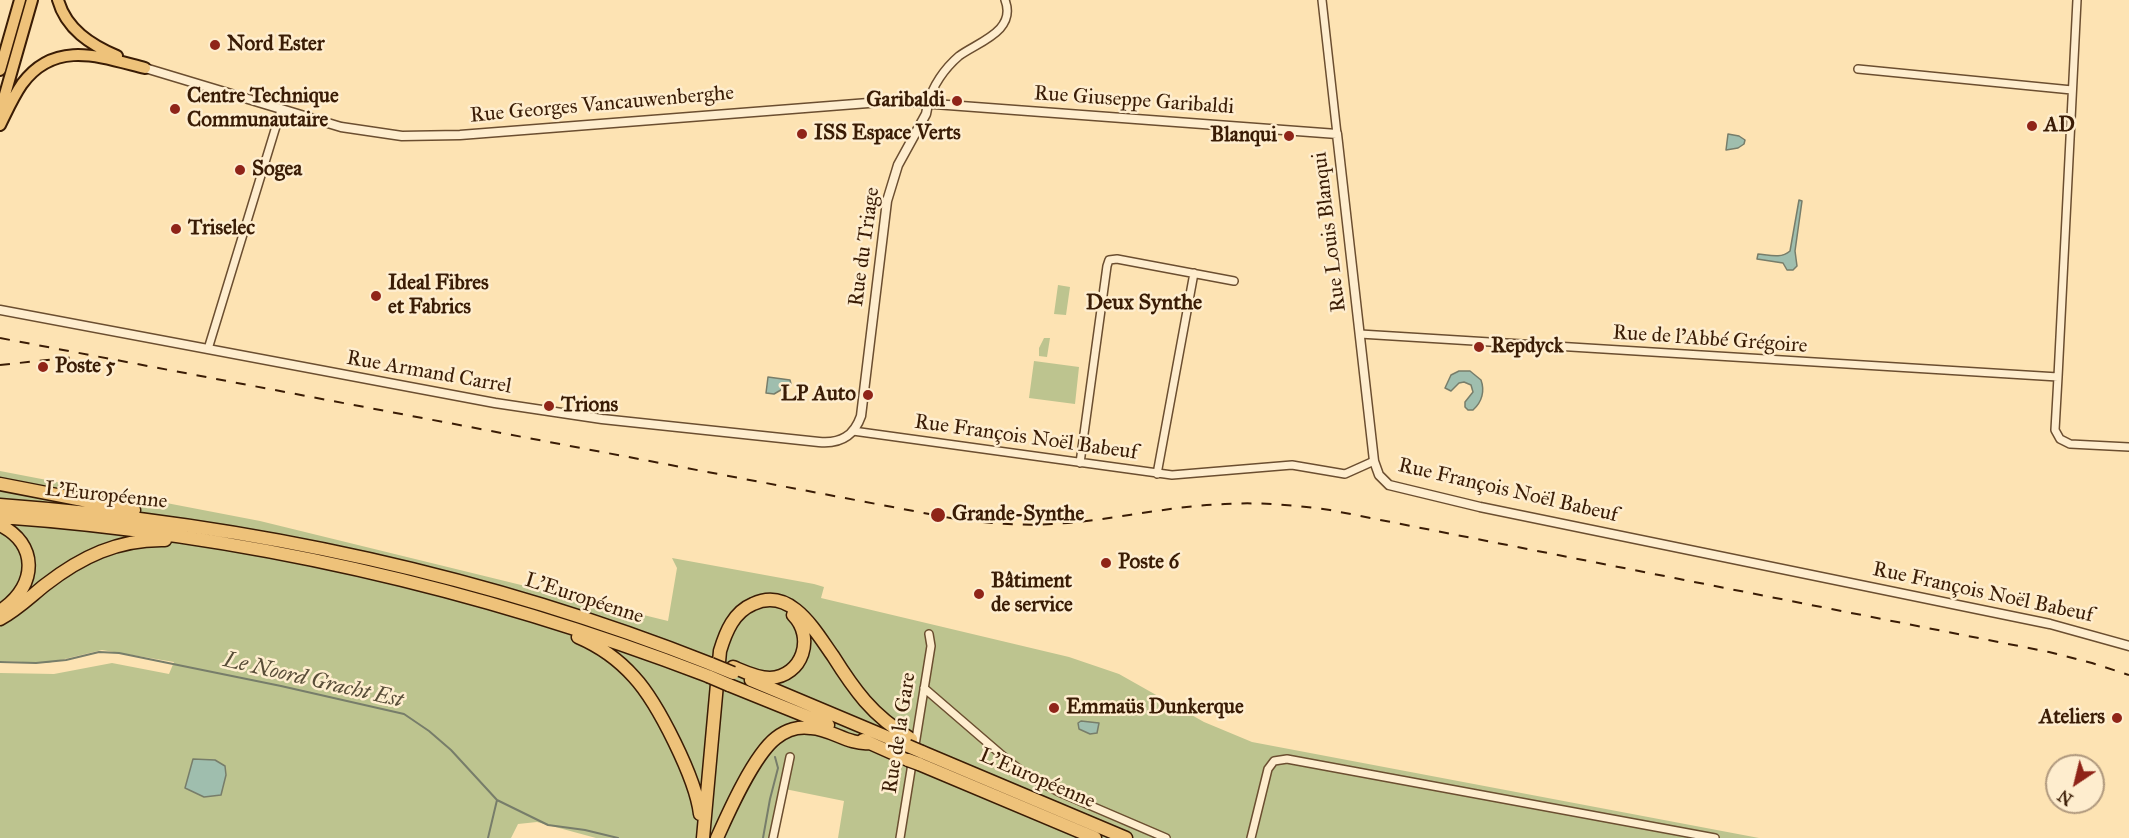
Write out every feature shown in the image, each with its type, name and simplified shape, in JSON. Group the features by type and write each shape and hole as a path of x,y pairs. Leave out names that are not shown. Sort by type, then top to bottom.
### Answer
{"highway":[{"path":"0,70 20,0"},
{"path":"0,112 32,0"},
{"path":"58,0 64,15 81,35 103,50 146,68"},
{"path":"0,125 26,79 38,67 53,59 70,55 88,55 146,68"},
{"path":"0,484 177,518 244,534"},
{"name":"L'Européenne","path":"0,505 130,517 302,544 420,571 518,598 601,624 909,742 918,755 1095,838"},
{"name":"L'Européenne","path":"0,517 133,529 247,547 384,575 499,605 618,643 710,666"},
{"path":"0,525 13,533 22,543 29,568 23,588 13,602 0,611"},
{"path":"0,619 70,567 107,548 135,541 158,540 247,547"},
{"path":"702,838 720,651 732,622 752,604 774,600 789,604 797,610 815,630 867,704 909,742"},
{"path":"499,605 592,644 616,660 636,679 656,710 692,783 699,807 702,838"},
{"path":"709,838 724,662 729,641 743,618 760,607 782,608 794,616 804,634 804,650 800,661 789,672 778,676 764,678 732,675 710,666"},
{"name":"L'Européenne","path":"732,675 869,743 918,755 1126,838"},
{"path":"717,838 756,764 766,748 779,735 793,729 811,728 826,731 858,744 869,743"}],"street":[{"name":"Rue du Triage","path":"853,432 860,419 862,407 883,221 888,195 900,159 924,118 936,84 951,64 1004,25 1008,12 1005,0"},
{"name":"Rue Louis Blanqui","path":"1322,0 1374,461"},
{"path":"2077,0 2055,430 2060,439 2073,444 2129,447"},
{"name":"Rue Georges Vancauwenberghe","path":"146,68 357,131 422,136 872,102 928,104"},
{"path":"1858,69 2072,90"},
{"name":"Rue Giuseppe Garibaldi","path":"928,104 1337,134"},
{"path":"208,350 281,110"},
{"path":"1080,463 1108,262 1111,259 1117,259 1234,281"},
{"path":"1157,474 1194,273"},
{"name":"Rue Armand Carrel","path":"0,310 452,396 566,415 823,442 839,441 853,432"},
{"name":"Rue de l'Abbé Grégoire","path":"1360,334 2058,377"},
{"name":"Rue François Noël Babeuf","path":"853,432 1157,474 1186,476 1292,465 1345,474 1374,461 1381,478 1399,488 1480,507 2050,624 2129,646"},
{"name":"Rue de la Gare","path":"900,838 931,646 929,634"},
{"path":"924,688 1027,775 1061,793 1166,838"},
{"path":"773,838 790,757"},
{"path":"1251,838 1267,772 1274,761 1283,759 1715,838"}],"green space":[{"path":"1058,285 1070,287 1066,315 1054,314"},
{"path":"1044,338 1050,338 1047,357 1039,356 1039,348"},
{"path":"1034,361 1079,367 1075,404 1029,398"},
{"path":"0,471 260,521 668,621 677,568 672,558 814,584 824,587 821,598 1069,657 1119,674 1204,722 1252,742 1759,838 838,838 844,801 780,788 769,838 596,838 537,822 518,824 511,838 0,838 0,673 54,674 112,663 169,674 174,662 102,650 48,663 0,661"}],"shaded area":[{"path":"1728,134 1739,136 1745,140 1744,144 1738,148 1726,150"},
{"path":"1799,200 1802,201 1795,251 1797,266 1793,270 1787,270 1783,263 1757,259 1758,254 1779,256 1790,251"},
{"path":"1459,371 1470,371 1481,380 1482,396 1473,410 1465,407 1465,402 1473,392 1471,385 1464,382 1459,383 1451,391 1445,388 1451,375"},
{"path":"768,377 790,380 791,384 774,394 766,393"},
{"path":"1081,721 1099,723 1097,733 1090,734 1079,729 1078,723"},
{"path":"193,759 215,760 225,766 226,775 221,795 204,797 185,788"}],"waterway":[{"name":"Le Noord Gracht Est","path":"0,662 36,663 66,660 99,652 119,653 404,714 451,750 497,800 548,825 585,830 618,838"},
{"path":"763,838 778,768 775,757"},
{"path":"488,838 497,800"}],"railway":[{"path":"0,338 961,520 1052,524 1203,505 1238,503 1278,504 1330,510 2049,652 2129,675"},
{"path":"0,365 75,357"}],"place":[{"name":"Nord Ester","path":"215,45"},
{"name":"Garibaldi","path":"957,101"},
{"name":"Centre Technique Communautaire","path":"175,109"},
{"name":"AD","path":"2032,126"},
{"name":"ISS Espace Verts","path":"802,134"},
{"name":"Blanqui","path":"1289,136"},
{"name":"Sogea","path":"240,170"},
{"name":"Triselec","path":"176,229"},
{"name":"Ideal Fibres et Fabrics","path":"376,296"},
{"name":"Repdyck","path":"1479,347"},
{"name":"Poste 5","path":"43,367"},
{"name":"LP Auto","path":"868,395"},
{"name":"Trions","path":"549,406"},
{"name":"Grande-Synthe","path":"938,515"},
{"name":"Poste 6","path":"1106,563"},
{"name":"Bâtiment de service","path":"979,594"},
{"name":"Emmaüs Dunkerque","path":"1054,708"},
{"name":"Ateliers","path":"2117,718"}],"district":[{"name":"Deux Synthe","path":"1144,304"}]}
